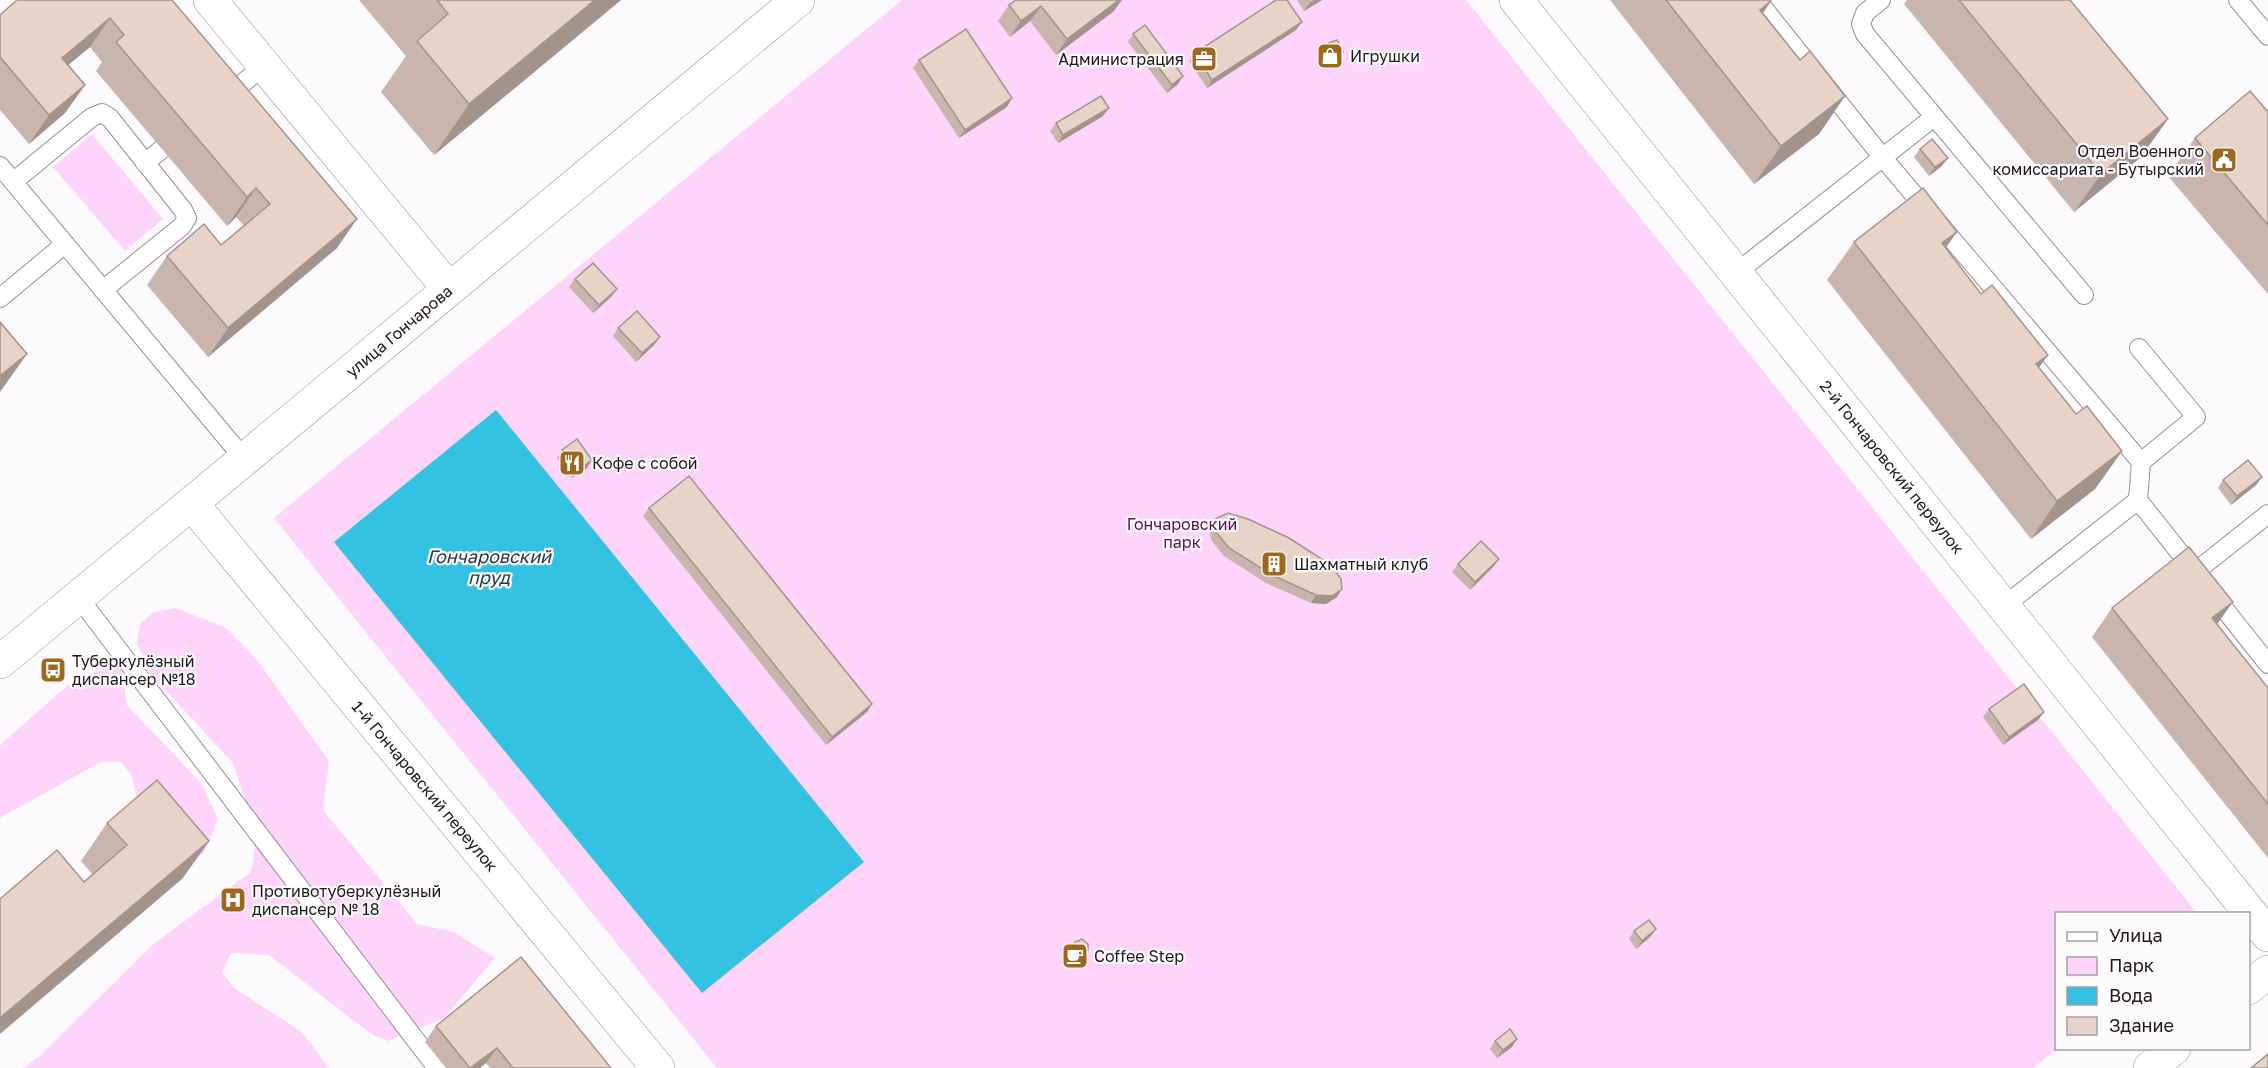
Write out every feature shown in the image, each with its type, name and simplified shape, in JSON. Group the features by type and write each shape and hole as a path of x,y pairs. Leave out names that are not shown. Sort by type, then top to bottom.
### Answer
{"street":[{"name":"улица Гончарова","path":"0,662 798,0"},
{"name":"2-й Гончаровский переулок","path":"1516,0 2250,912"},
{"path":"222,4 264,66 449,289"},
{"name":"1-й Гончаровский переулок","path":"192,504 658,1068"},
{"name":"2-й Гончаровский переулок","path":"2250,913 2268,935"},
{"path":"2250,986 2268,972"},
{"path":"2150,1068 2172,1050"}],"lane":[{"path":"1757,0 1883,158 2141,462 2138,500 2268,664"},
{"path":"1881,0 1865,13 1861,24 1865,34 2084,295"},
{"path":"2238,0 2268,36"},
{"path":"216,105 264,66"},
{"path":"13,182 92,117 102,113 110,118 187,218 182,226 103,290"},
{"path":"1736,273 1934,117"},
{"path":"145,163 162,149"},
{"path":"0,166 244,460"},
{"path":"0,298 64,244"},
{"path":"2139,348 2196,417 2141,462"},
{"path":"2004,606 2138,500"},
{"path":"2195,572 2268,514"},
{"path":"79,598 437,1068"}],"green space":[{"name":"Гончаровский парк","path":"902,0 1466,0 2196,912 2055,912 2056,1050 2033,1068 717,1068 274,518"},
{"path":"92,134 163,219 125,251 53,167"},
{"path":"176,608 226,628 255,657 329,761 323,810 417,924 454,932 495,958 444,1018 388,1041 371,1034 269,955 231,953 222,973 234,988 302,1032 329,1068 23,1068 39,1057 151,946 251,872 257,835 233,763 154,678 137,644 140,624 154,612"},
{"path":"120,660 127,705 202,784 218,819 204,853 189,863 140,814 132,776 121,762 101,762 0,818 0,745 67,686"}],"water":[{"name":"Гончаровский пруд","path":"496,410 864,862 702,993 334,542"}],"building":[{"path":"17,0 172,0 357,219 228,328 167,256 204,224 221,245 270,204 256,188 247,197 116,42 124,35 110,18 62,58 85,85 49,115 0,57 0,15"},
{"path":"437,0 595,0 469,104 417,41 448,14"},
{"path":"1016,0 1119,0 1067,39 1041,6 1021,21 1009,5"},
{"path":"1276,0 1287,0 1302,22 1212,80 1195,53"},
{"path":"1666,0 1770,0 1760,10 1800,60 1810,51 1845,96 1781,146"},
{"path":"1959,0 2070,0 2168,119 2101,174"},
{"path":"1145,25 1183,76 1172,85 1133,34"},
{"path":"966,29 1012,98 965,130 919,60"},
{"path":"1337,40 1343,52 1336,56 1329,43"},
{"path":"2250,91 2268,112 2268,225 2195,138"},
{"path":"1101,96 1109,108 1063,135 1056,123"},
{"path":"1932,139 1948,158 1935,167 1920,149"},
{"path":"1923,188 1957,232 1942,243 1981,294 1992,285 2048,355 2036,364 2076,414 2087,406 2122,451 2057,501 1854,242"},
{"path":"593,263 617,289 599,305 575,279"},
{"path":"637,311 660,337 642,353 618,328"},
{"path":"0,322 27,354 0,376"},
{"path":"577,439 592,460 578,470 562,450"},
{"path":"2248,460 2262,477 2237,496 2223,480"},
{"path":"689,476 872,704 832,737 649,508"},
{"name":"Шахматный клуб","path":"1228,513 1248,519 1289,538 1331,565 1341,579 1342,589 1332,596 1316,595 1272,575 1229,548 1216,532 1215,519"},
{"path":"1481,541 1499,559 1475,582 1458,564"},
{"path":"2189,547 2233,602 2212,618 2268,688 2268,804 2112,608"},
{"path":"2024,684 2044,712 2009,737 1989,709"},
{"path":"157,780 209,841 0,1018 0,899 57,850 84,882 127,845 107,823"},
{"path":"1649,920 1656,929 1642,941 1634,931"},
{"path":"1082,939 1088,944 1088,950 1083,955 1074,950 1075,942"},
{"path":"521,957 611,1068 513,1068 497,1048 470,1068 436,1026"},
{"path":"1510,1029 1517,1039 1503,1050 1495,1041"},
{"path":"2268,1054 2268,1068 2251,1068"}],"place":[{"name":"Игрушки","path":"1330,56"},
{"name":"Администрация","path":"1204,59"},
{"name":"Отдел Военного комиссариата - Бутырский","path":"2224,160"},
{"name":"Кофе с собой","path":"572,463"},
{"name":"Шахматный клуб","path":"1274,564"},
{"name":"Туберкулёзный диспансер №18","path":"53,670"},
{"name":"Противотуберкулёзный диспансер № 18","path":"233,900"},
{"name":"Coffee Step","path":"1075,956"}]}
